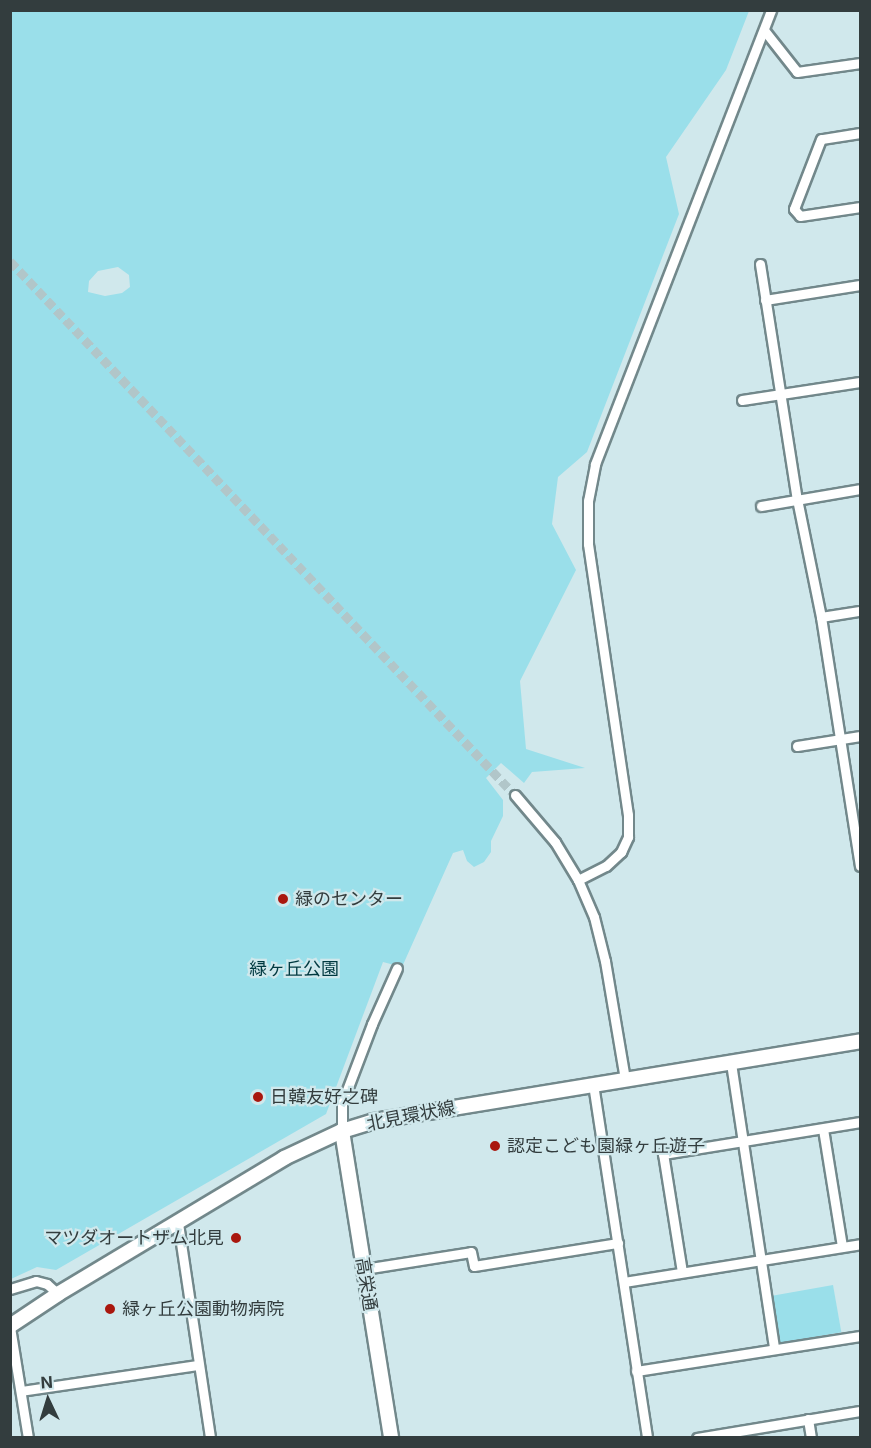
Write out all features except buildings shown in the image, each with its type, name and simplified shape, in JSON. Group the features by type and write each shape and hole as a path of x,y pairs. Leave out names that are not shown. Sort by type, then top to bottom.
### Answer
{"main road":[{"name":"北見環状線","path":"10,1326 58,1294 284,1158 342,1131 374,1121 861,1041"},
{"name":"高栄通","path":"342,1131 391,1437"}],"street":[{"path":"578,880 606,866 621,852 628,837 628,815 588,544 588,501 595,464 771,10"},
{"path":"764,30 797,72 861,63"},
{"path":"861,133 821,139 794,209 800,216 861,207"},
{"path":"760,264 797,499 821,617 861,866"},
{"path":"765,300 861,285"},
{"path":"742,400 861,382"},
{"path":"761,506 861,489"},
{"path":"821,617 861,611"},
{"path":"797,746 861,736"},
{"path":"515,795 555,842 578,880 594,917 605,961 625,1079"},
{"path":"342,1131 342,1103 372,1024 397,968"},
{"path":"731,1063 774,1349"},
{"path":"593,1084 647,1437"},
{"path":"682,1272 663,1154 861,1122"},
{"path":"823,1129 842,1246"},
{"path":"178,1223 210,1437"},
{"path":"364,1269 471,1252 474,1266 618,1243"},
{"path":"624,1282 861,1244"},
{"path":"10,1289 36,1281 47,1284 58,1294"},
{"path":"10,1326 28,1437"},
{"path":"636,1371 861,1336"},
{"path":"21,1391 198,1365"},
{"path":"698,1437 726,1435 861,1411"},
{"path":"808,1419 811,1437"}],"green space":[{"name":"緑ヶ丘公園","path":"10,11 749,11 726,70 666,157 679,214 587,452 558,477 552,524 576,570 520,681 526,749 585,768 532,772 524,783 501,763 486,778 503,800 503,816 491,841 491,852 484,862 474,867 467,861 463,850 453,853 402,967 383,962 326,1114 56,1270 37,1267 11,1279","holes":["118,267 129,275 130,287 122,293 105,296 88,292 89,281 98,271"]},
{"path":"833,1285 841,1332 779,1343 771,1296"}],"tunnel":[{"path":"10,261 515,795"}],"place":[{"name":"緑のセンター","path":"283,899"},
{"name":"日韓友好之碑","path":"258,1097"},
{"name":"認定こども園緑ヶ丘遊子","path":"495,1146"},
{"name":"マツダオートザム北見","path":"236,1238"},
{"name":"緑ヶ丘公園動物病院","path":"110,1309"}]}
